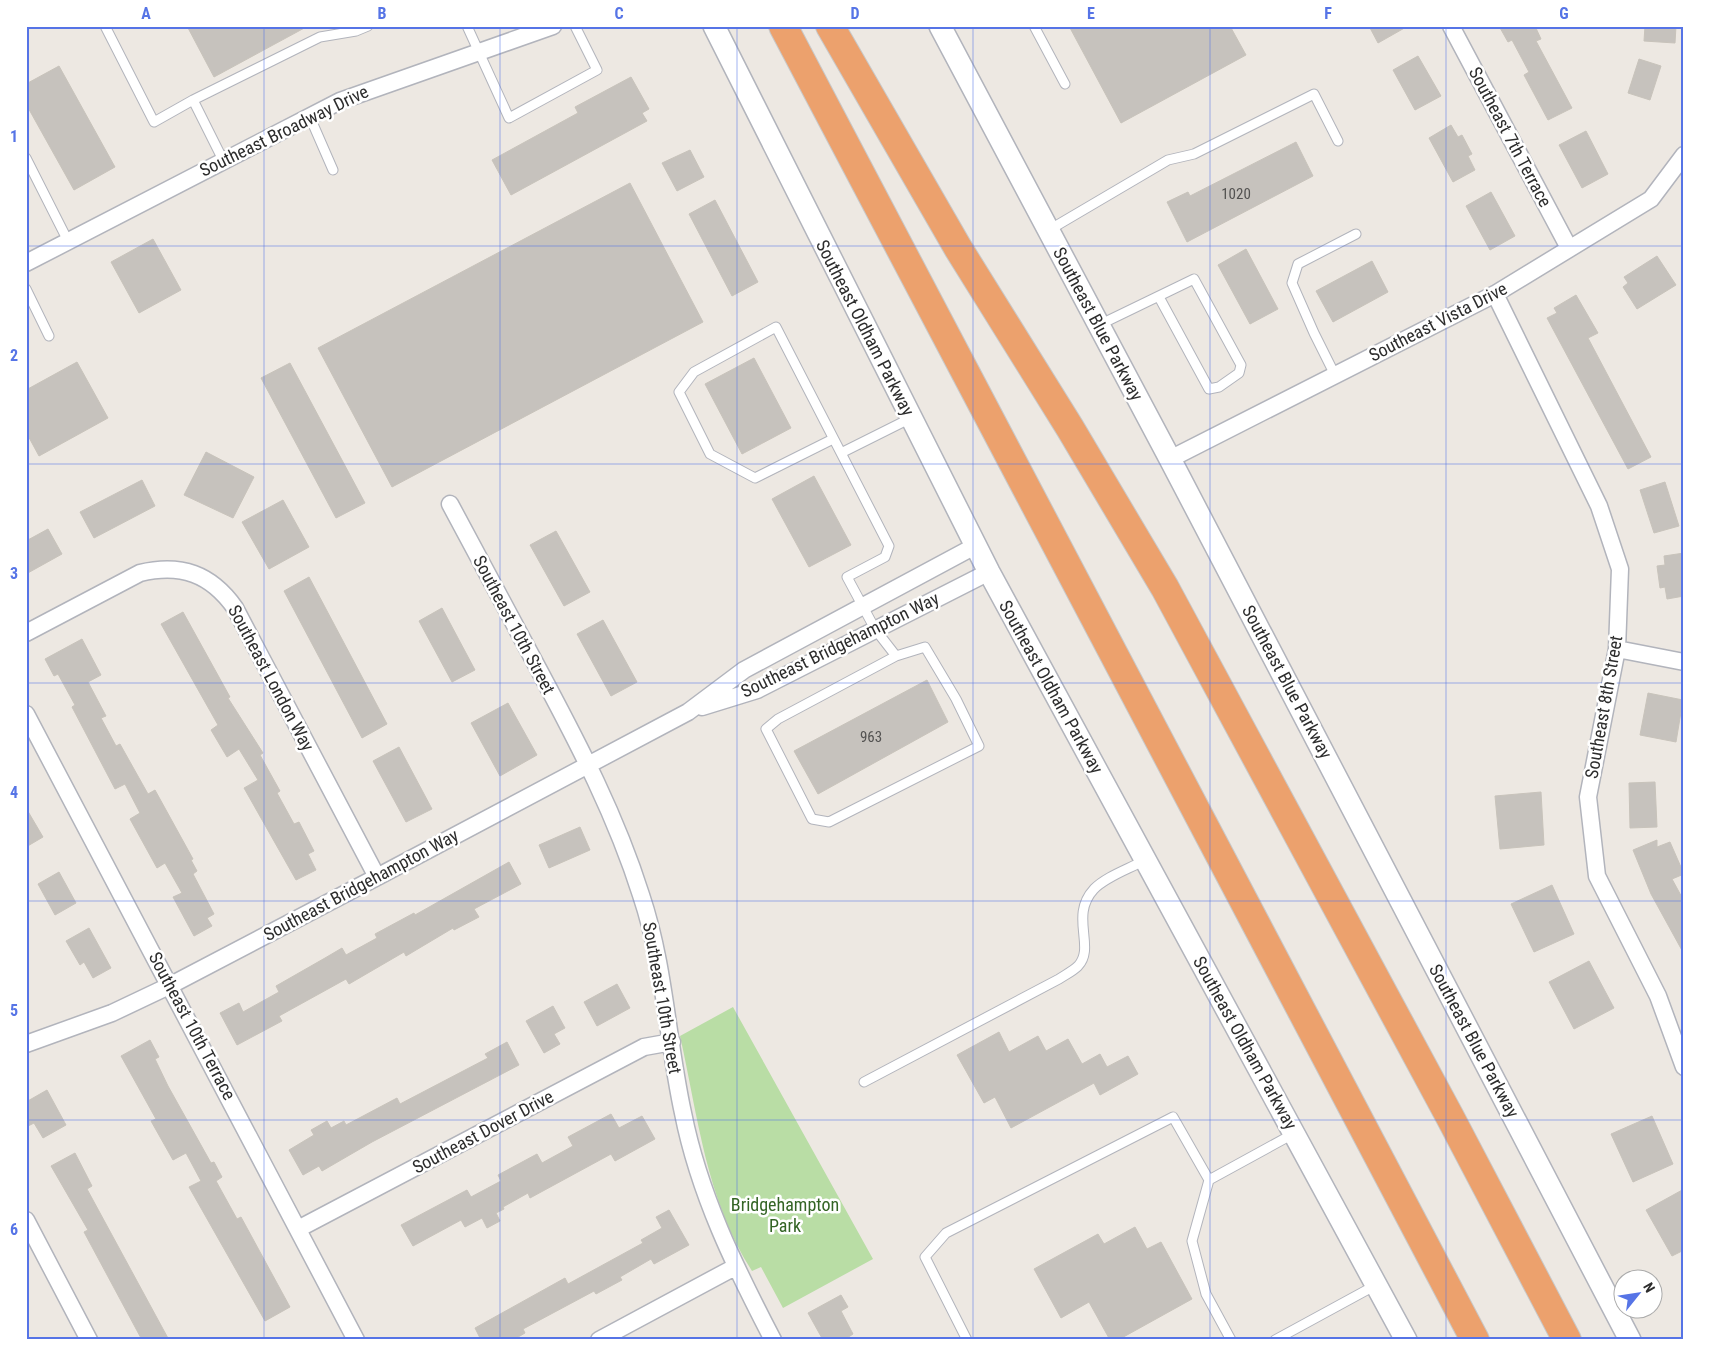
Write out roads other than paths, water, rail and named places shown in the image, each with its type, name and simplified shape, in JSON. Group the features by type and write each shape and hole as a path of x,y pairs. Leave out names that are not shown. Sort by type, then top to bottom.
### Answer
{"highway":[{"path":"783,26 1475,1340"},
{"path":"830,26 958,248 1070,428 1165,588 1450,1117 1567,1340"}],"street":[{"name":"Southeast Broadway Drive","path":"26,263 309,115 382,84 480,53 553,26"},
{"name":"Southeast Oldham Parkway","path":"714,26 988,572 1406,1340"},
{"name":"Southeast Blue Parkway","path":"940,26 1170,459 1630,1340"},
{"name":"Southeast 7th Terrace","path":"1451,26 1569,248"},
{"name":"Southeast Vista Drive","path":"1170,459 1495,294 1651,198 1684,155"},
{"name":"Southeast 8th Street","path":"1495,294 1599,506 1620,569 1617,649 1588,797 1597,876 1658,996 1684,1067"},
{"name":"Southeast 10th Street","path":"450,504 589,765 615,821 642,897 664,984 682,1112 695,1162 712,1212 736,1268 773,1340"},
{"name":"Southeast Bridgehampton Way","path":"26,1044 112,1012 171,985 377,877 688,712 744,670 975,546"},
{"name":"Southeast London Way","path":"26,633 140,573 160,568 184,570 207,580 224,593 235,608 377,877"},
{"name":"Southeast Bridgehampton Way","path":"688,712 757,690 988,572"},
{"path":"1617,649 1684,662"},
{"name":"Southeast 10th Terrace","path":"26,714 171,985 356,1340"},
{"name":"Southeast Dover Drive","path":"298,1230 644,1047 672,1042"},
{"path":"26,1220 89,1340"},
{"path":"599,1340 736,1268"}],"lane":[{"path":"105,26 154,122 193,100 320,37 356,31 368,26"},
{"path":"467,26 509,118 597,70 575,26"},
{"path":"1034,26 1065,84"},
{"path":"1048,230 1168,160 1194,154 1314,94 1338,142"},
{"path":"193,100 223,160"},
{"path":"309,115 333,170"},
{"path":"26,158 68,241"},
{"path":"1336,375 1314,334 1292,283 1298,264 1356,234"},
{"path":"1099,326 1194,279 1241,365 1240,374 1219,387 1208,389 1159,297"},
{"path":"26,289 49,336"},
{"path":"833,439 755,478 710,454 679,392 694,372 776,327 889,546 885,557 847,577 875,630 896,656"},
{"path":"841,453 911,418"},
{"path":"925,647 956,699 978,746 829,822 812,820 766,729 778,719 896,656 925,647"},
{"path":"864,1082 1059,979 1079,966 1084,953 1081,919 1084,904 1102,882 1145,860"},
{"path":"966,1340 925,1257 946,1234 1173,1117 1209,1180 1192,1241 1206,1294 1231,1340"},
{"path":"1209,1180 1294,1134"},
{"path":"1275,1340 1376,1285"}],"park label":[{"name":"Bridgehampton Park","path":"785,1215"}]}
